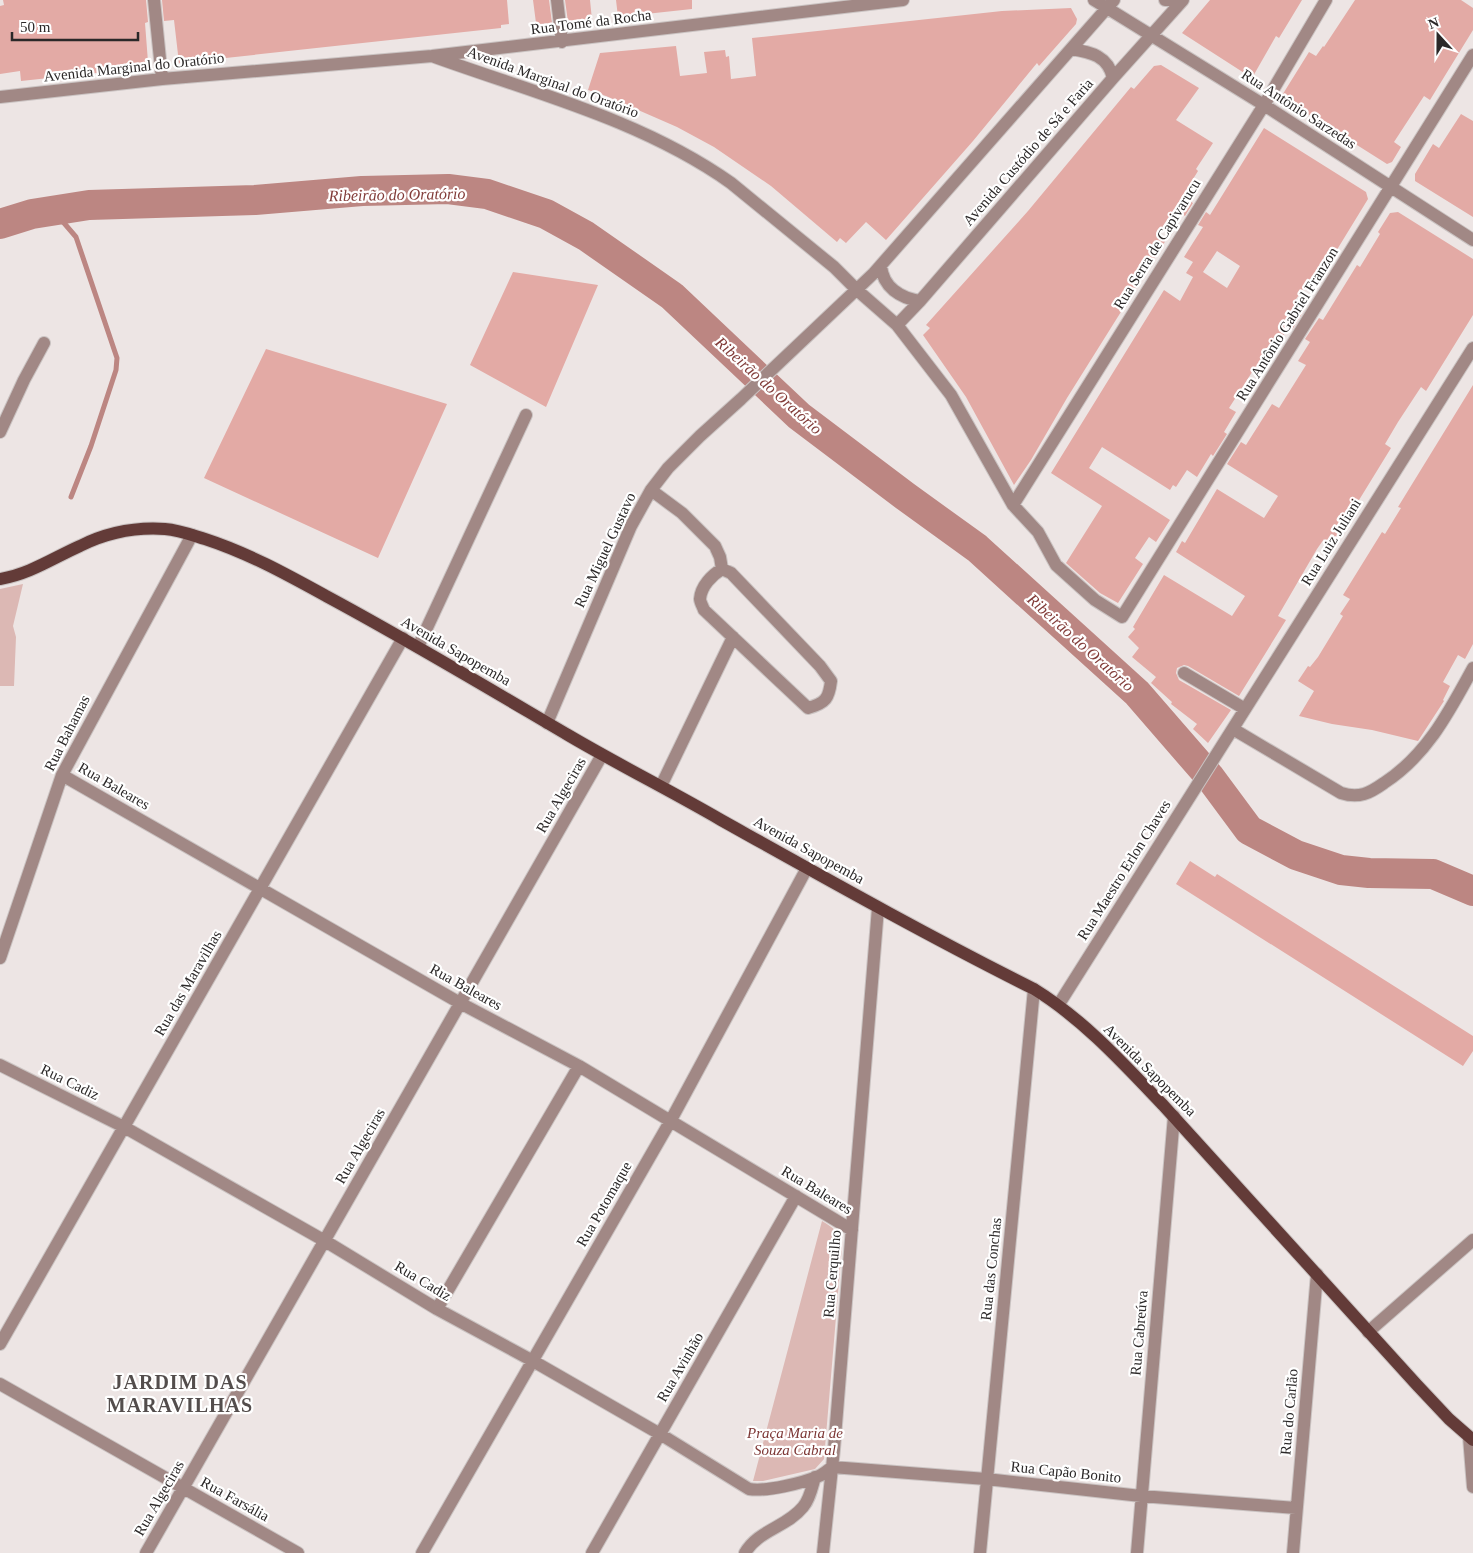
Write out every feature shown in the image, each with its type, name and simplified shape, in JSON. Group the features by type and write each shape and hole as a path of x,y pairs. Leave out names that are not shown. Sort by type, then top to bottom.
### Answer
{"main road":[{"name":"Avenida Sapopemba","path":"0,579 41,567 83,544 114,534 148,529 177,530 259,559 404,638 602,755 878,908 1034,989 1059,1004 1121,1061 1174,1116 1417,1385 1471,1439"}],"street":[{"path":"154,0 162,79"},
{"path":"557,0 562,42"},
{"name":"Rua Tomé da Rocha","path":"432,56 904,0"},
{"name":"Rua Antônio Sarzedas","path":"1094,0 1111,4 1151,36 1264,105 1473,240"},
{"path":"1165,0 1182,0"},
{"name":"Avenida Custódio de Sá e Faria","path":"897,325 1182,0"},
{"name":"Rua Serra de Capivarucu","path":"1013,505 1264,105 1326,0"},
{"path":"857,290 881,266 1111,4"},
{"path":"1071,50 1095,54 1107,63 1113,78"},
{"name":"Rua Antônio Gabriel Franzon","path":"1125,613 1473,55"},
{"name":"Avenida Marginal do Oratório","path":"0,97 162,79 432,56 593,112 642,132 716,172 834,267 897,325 952,395 1013,505 1038,532 1059,568 1095,600 1125,613"},
{"path":"881,266 884,278 889,286 909,300 920,301"},
{"name":"Rua Miguel Gustavo","path":"547,723 631,526 651,490 668,468 700,436 741,400 784,357 857,290"},
{"path":"0,432 24,380 44,343"},
{"name":"Rua Luiz Juliani","path":"1217,754 1473,348"},
{"path":"418,647 526,415"},
{"path":"651,490 682,513 715,546 720,557 722,569"},
{"name":"Rua Bahamas","path":"0,958 62,775 192,535"},
{"path":"722,569 731,573 820,666 831,681 830,694 820,705 808,708 704,610 700,600 704,587 714,573 722,569"},
{"path":"661,786 733,636"},
{"name":"Rua das Maravilhas","path":"0,1344 404,638"},
{"path":"1233,729 1334,789 1348,795 1362,796 1370,793 1402,771 1429,742 1473,668"},
{"path":"1184,673 1245,709"},
{"path":"1459,693 1473,695"},
{"name":"Rua Maestro Erlon Chaves","path":"1059,1004 1217,754"},
{"name":"Rua Algeciras","path":"146,1553 602,755"},
{"name":"Rua Baleares","path":"62,775 460,1003 579,1066 852,1230"},
{"name":"Rua Potomaque","path":"422,1553 671,1120 807,868"},
{"name":"Rua Cerquilho","path":"823,1553 832,1467 878,908"},
{"name":"Rua das Conchas","path":"980,1553 1034,989"},
{"name":"Rua Cadiz","path":"0,1065 124,1127 325,1240 437,1309 534,1361 660,1434 749,1489 766,1490 815,1478 824,1474 832,1467"},
{"path":"437,1309 579,1066"},
{"name":"Rua Cabreúva","path":"1137,1553 1174,1116"},
{"name":"Rua Avinhão","path":"592,1553 796,1196"},
{"path":"1368,1332 1473,1240"},
{"name":"Rua do Carlão","path":"1292,1553 1317,1274"},
{"name":"Rua Farsália","path":"0,1384 298,1553"},
{"path":"1471,1439 1473,1487"},
{"name":"Rua Capão Bonito","path":"832,1467 986,1479 1142,1496 1296,1508"},
{"path":"745,1553 756,1538 783,1524 803,1507 815,1478"}],"green space":[{"path":"23,584 13,626 16,637 14,686 0,686 0,589"},
{"name":"Praça Maria de Souza Cabral","path":"822,1221 835,1231 842,1246 824,1459 815,1469 763,1481 753,1481"}],"building":[{"path":"3,0 146,0 148,22 145,23 148,62 142,63 142,68 21,81 20,71 0,74 0,6 4,5"},
{"path":"162,0 507,0 509,24 501,25 501,28 179,63 174,20 164,21"},
{"path":"533,0 549,0 552,23 536,23"},
{"path":"565,0 590,0 592,20 568,22"},
{"path":"616,0 692,0 692,9 618,17"},
{"path":"1210,0 1302,0 1279,38 1276,36 1252,78 1182,33"},
{"path":"1355,0 1461,0 1473,8 1473,30 1430,100 1424,96 1394,142 1401,147 1392,162 1387,164 1281,97 1309,52 1316,56 1324,47"},
{"path":"1071,8 1077,19 1076,24 1039,66 1037,63 973,141 886,240 866,222 846,243 840,238 837,242 771,186 714,147 677,127 588,90 600,53 676,46 680,76 707,73 704,52 725,50 726,57 729,56 731,79 756,76 752,38 1002,11"},
{"path":"1161,65 1199,88 1176,120 1213,143 1196,169 1198,171 1182,197 1193,203 1185,216 1174,209 1157,235 1166,240 1014,485 966,397 923,335 930,328 926,325 1028,211 1131,87 1134,89 1154,66"},
{"path":"1461,114 1473,121 1473,217 1415,181 1415,174 1433,144 1439,148"},
{"path":"1264,128 1366,192 1368,199 1316,284 1309,280 1294,302 1305,309 1292,330 1288,328 1262,370 1256,366 1229,408 1236,412 1224,432 1227,434 1213,456 1211,454 1197,477 1187,470 1176,487 1173,485 1170,490 1102,447 1089,468 1170,520 1156,542 1149,537 1135,558 1143,564 1118,603 1100,593 1066,563 1102,506 1051,473 1164,290 1180,301 1193,277 1186,273 1193,262 1184,257 1203,227 1198,225 1206,212 1210,215","holes":["1217,251 1240,266 1227,288 1203,272"]},
{"path":"1398,212 1473,259 1473,315 1426,391 1421,387 1398,422 1385,444 1391,448 1332,544 1324,539 1317,549 1278,616 1286,620 1239,696 1188,666 1184,665 1177,668 1176,673 1179,680 1231,710 1208,743 1193,729 1197,724 1171,704 1172,702 1151,683 1156,677 1132,657 1139,648 1128,637 1135,629 1133,627 1164,575 1232,616 1245,596 1176,552 1182,541 1185,543 1217,489 1264,518 1278,496 1227,464 1241,442 1246,445 1272,404 1279,408 1306,365 1298,361 1310,342 1305,339 1319,318 1323,320 1357,265 1360,267 1390,213"},
{"path":"513,272 598,285 546,407 470,365"},
{"path":"266,349 447,404 378,558 204,478"},
{"path":"1473,385 1473,644 1465,659 1458,655 1443,682 1450,686 1444,701 1418,741 1299,716 1314,691 1298,681 1308,666 1310,667 1318,657 1343,616 1340,614 1350,599 1343,595 1382,532 1385,534 1401,508 1398,507"},
{"path":"1190,861 1215,877 1217,874 1473,1036 1473,1051 1463,1066 1176,884"}],"waterway":[{"name":"Ribeirão do Oratório","path":"0,224 32,214 89,205 255,200 362,191 448,189 487,194 546,214 586,236 672,296 799,416 977,548 1137,693 1209,776 1249,830 1296,855 1341,870 1369,873 1433,874 1473,891"},
{"path":"49,211 64,223 76,237 117,358 116,370 91,446 71,497"}],"district":[{"name":"JARDIM DAS MARAVILHAS","path":"180,1394"}]}
